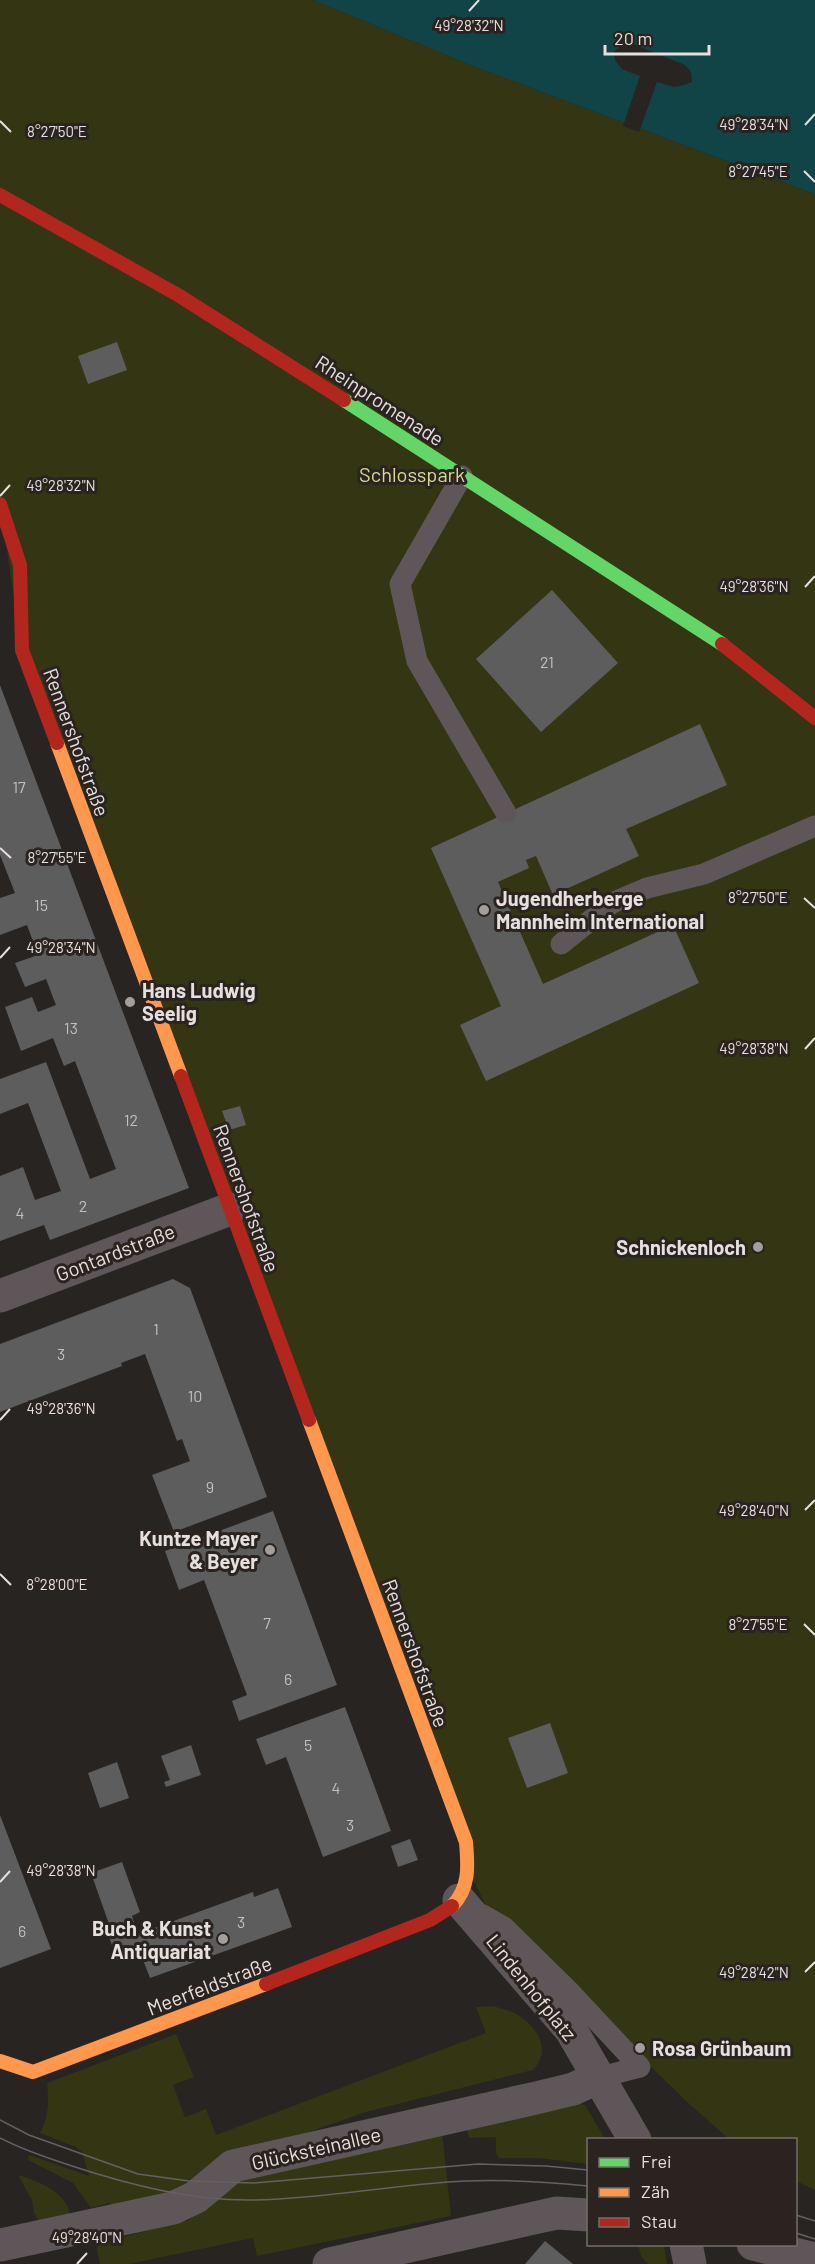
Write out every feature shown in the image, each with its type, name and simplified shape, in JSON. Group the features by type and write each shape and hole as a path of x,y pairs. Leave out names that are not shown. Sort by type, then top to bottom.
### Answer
{"street":[{"name":"Rheinpromenade","path":"0,195 178,295 462,476 722,644 815,718"},
{"name":"Rennershofstraße","path":"0,504 20,565 22,650 466,1842 469,1872 467,1888 459,1900"},
{"name":"Gontardstraße","path":"0,1296 230,1209"},
{"name":"Meerfeldstraße","path":"0,2061 33,2072 193,2013 430,1920 447,1912 459,1900"},
{"name":"Lindenhofplatz","path":"459,1900 571,2030 597,2078 634,2138"},
{"name":"Glücksteinallee","path":"0,2245 173,2208 196,2197 233,2166 545,2096 573,2089 597,2078"},
{"path":"329,2264 557,2213 587,2215"},
{"path":"686,2246 690,2264"},
{"path":"761,2246 815,2259"}],"lane":[{"path":"462,476 400,585 417,661 506,813"},
{"path":"561,944 612,903 647,888 704,874 815,826"},
{"name":"Glücksteinallee","path":"459,1900 504,1927 640,2067 597,2078"}],"green space":[{"name":"Schlosspark","path":"0,0 313,0 478,68 815,194 815,2190 797,2181 797,2138 728,2138 686,2101 485,1904 469,1871 22,650 0,504"},
{"path":"493,2006 518,2015 537,2034 542,2048 541,2056 533,2070 366,2112 306,2133 187,2188 112,2210 109,2203 91,2208 73,2183 28,2160 29,2155 89,2176 82,2152 76,2147 40,2133 48,2108 47,2083 176,2034 194,2077 173,2085 185,2117 206,2109 216,2135 486,2033 476,2007"},
{"path":"575,2102 586,2106 604,2138 587,2138 587,2164 539,2158 499,2158 496,2153 496,2137 469,2138 465,2121"},
{"path":"442,2132 451,2216 257,2256 253,2238 129,2264 100,2264 96,2244 189,2220 248,2175"},
{"path":"18,2175 52,2189 65,2201 71,2218 40,2222 34,2213 32,2200"},
{"path":"638,2246 664,2246 667,2264 648,2264 641,2256"}],"water":[{"path":"313,0 815,0 815,194 478,68"}],"pier":[{"path":"635,45 685,65 691,72 692,82 674,87 657,82 639,132 623,126 640,76 622,69 615,60 614,52 619,47"}],"building":[{"path":"117,342 127,370 88,384 78,356"},
{"path":"552,590 618,663 541,732 476,659"},
{"path":"0,685 189,1188 50,1240 44,1225 0,1241 0,1176 23,1167 35,1200 61,1191 28,1103 0,1114 0,1079 46,1062 90,1179 116,1169 75,1061 64,1066 53,1038 21,1051 5,1007 32,997 38,1012 56,1005 46,979 25,987 15,963 38,955 27,925 0,935 0,898 15,893 0,855"},
{"name":"Jugendherberge Mannheim International","path":"700,724 727,785 626,829 639,856 553,895 536,856 526,860 529,868 498,882 543,984 673,925 699,983 486,1081 460,1025 501,1006 431,848"},
{"path":"240,1106 246,1125 229,1130 222,1111"},
{"path":"173,1279 190,1288 267,1497 174,1532 152,1475 190,1461 182,1439 177,1441 145,1354 121,1363 122,1366 0,1412 0,1344"},
{"path":"273,1511 337,1685 239,1721 232,1701 247,1695 204,1580 179,1590 165,1551"},
{"path":"345,1707 391,1831 323,1857 286,1757 266,1765 256,1739"},
{"path":"550,1723 568,1773 527,1788 508,1738"},
{"path":"191,1745 201,1775 166,1787 164,1782 170,1780 161,1756"},
{"path":"117,1762 129,1798 100,1808 88,1773"},
{"path":"0,1815 51,1949 0,1968"},
{"path":"410,1839 418,1860 398,1867 391,1846"},
{"path":"122,1862 140,1912 132,1916 138,1934 253,1892 254,1897 278,1888 292,1927 150,1978 140,1952 117,1960 105,1925 109,1924 91,1873"},
{"path":"545,2241 573,2264 525,2264"}],"tram line":[{"path":"0,2120 29,2135 138,2174 189,2181 253,2183 478,2164 587,2170"},
{"path":"0,2138 44,2157 116,2179 184,2195 231,2200 281,2199 481,2180 587,2186"},
{"path":"797,2215 815,2221"},
{"path":"797,2233 815,2239"}],"traffic: fast":[{"path":"344,400 722,644"}],"traffic: slow":[{"path":"57,743 181,1076"},
{"path":"309,1420 466,1842 467,1876 462,1892 452,1906"},
{"path":"0,2061 33,2072 266,1984"}],"traffic: jam":[{"path":"0,195 178,295 344,400"},
{"path":"0,504 20,565 22,650 57,743"},
{"path":"722,644 815,718"},
{"path":"181,1076 309,1420"},
{"path":"266,1984 430,1920 452,1906"}],"place":[{"name":"Jugendherberge Mannheim International","path":"484,910"},
{"name":"Hans Ludwig Seelig","path":"130,1002"},
{"name":"Schnickenloch","path":"758,1247"},
{"name":"Kuntze Mayer & Beyer","path":"270,1550"},
{"name":"Buch & Kunst Antiquariat","path":"223,1939"},
{"name":"Rosa Grünbaum","path":"640,2048"}]}
